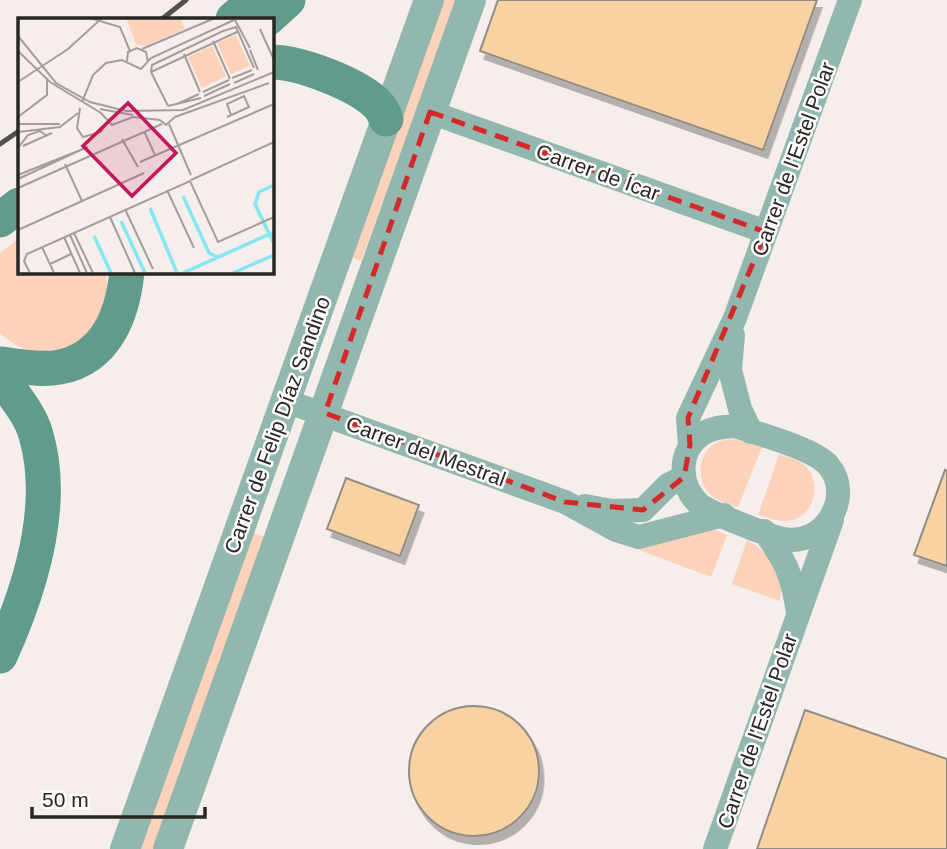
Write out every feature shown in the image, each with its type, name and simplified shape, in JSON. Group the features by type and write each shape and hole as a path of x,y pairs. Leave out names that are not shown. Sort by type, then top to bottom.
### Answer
{"main road":[{"path":"234,18 255,0"},
{"path":"268,18 288,0"},
{"path":"273,62 302,66 361,93 381,107 386,119"},
{"path":"0,364 62,367 92,352 114,327 121,309 125,275"},
{"path":"0,375 33,425 41,461 42,485 37,548 25,596 0,656"}],"street":[{"name":"Carrer de Felip Díaz Sandino","path":"125,849 429,0"},
{"name":"Carrer de Felip Díaz Sandino","path":"168,849 471,0"},
{"name":"Carrer de l'Estel Polar","path":"690,445 688,418 735,318 850,0"},
{"name":"Carrer de Ícar","path":"430,112 766,232"},
{"name":"Carrer de l'Estel Polar","path":"735,318 730,370 740,410 751,432"},
{"name":"Carrer del Mestral","path":"286,401 565,502 616,530 639,537 724,515"},
{"path":"735,426 751,432 816,455 829,466 839,497 835,512 823,529 805,538 785,540 703,507 690,494 683,466 690,445 702,433 718,427 735,426"},
{"name":"Carrer del Mestral","path":"565,502 612,511 643,510 668,485 684,477"},
{"name":"Carrer de l'Estel Polar","path":"715,849 835,512"},
{"name":"Carrer de l'Estel Polar","path":"764,531 785,561 794,586 798,612"}],"highlighted area":[{"path":"430,112 766,232 688,418 690,445 684,477 643,510 565,502 325,413"}],"shaded area":[{"path":"442,0 457,0 361,261 350,257"},
{"path":"18,239 18,273 105,273 107,295 103,315 92,332 78,345 60,352 40,353 20,347 0,333 0,253"},
{"path":"734,439 762,447 738,507 712,496 701,475 702,460 710,447 719,441"},
{"path":"779,454 798,461 807,468 814,483 813,501 809,508 803,515 785,521 758,515"},
{"path":"711,528 727,535 711,577 634,548"},
{"path":"253,533 265,537 153,849 140,849"},
{"path":"747,540 763,551 774,565 780,581 780,601 732,584"}],"building":[{"path":"498,0 817,0 763,150 480,51"},
{"path":"945,470 947,471 947,566 914,555"},
{"path":"346,478 419,505 400,556 327,529"},
{"path":"474,706 499,711 520,725 534,746 539,771 534,796 520,817 499,831 474,836 449,831 428,817 414,796 409,771 414,746 428,725 449,711"},
{"path":"805,710 947,759 947,849 757,849"}],"railway":[{"path":"163,18 186,0"},
{"path":"0,144 18,132"}]}
